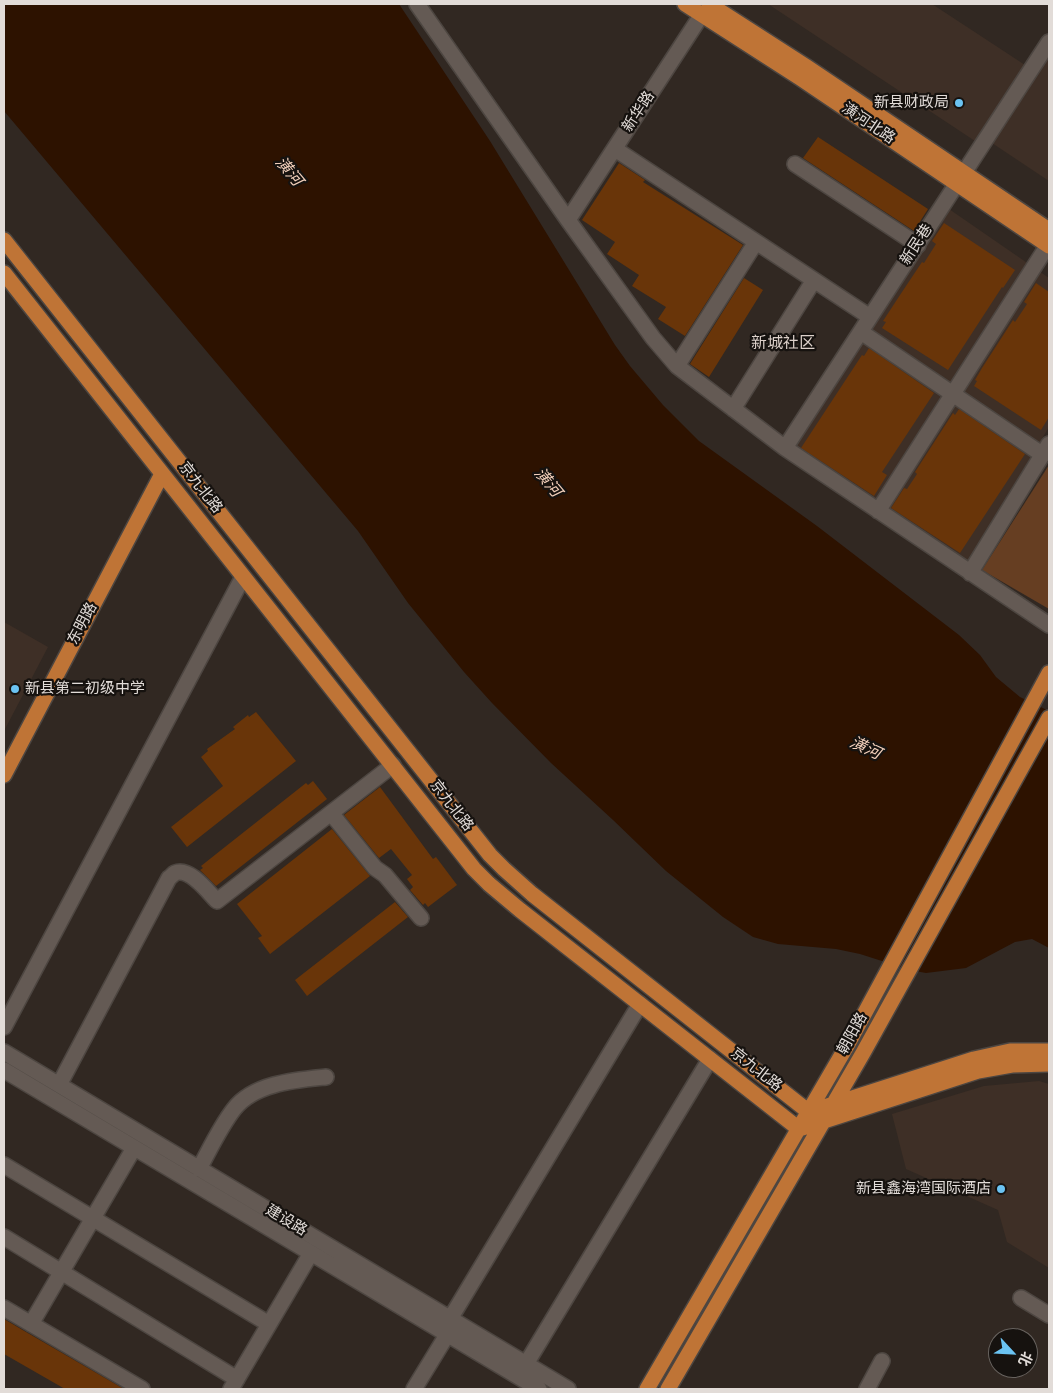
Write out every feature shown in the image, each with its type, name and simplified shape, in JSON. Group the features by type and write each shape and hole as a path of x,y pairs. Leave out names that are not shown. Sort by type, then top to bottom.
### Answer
{"main road":[{"name":"潢河北路","path":"685,4 707,7 807,67 1049,241"},
{"name":"京九北路","path":"4,240 490,855 532,894 809,1112"},
{"name":"京九北路","path":"4,273 461,852 489,884 798,1129"},
{"name":"东明路","path":"4,775 162,474"},
{"name":"朝阳路","path":"647,1389 874,997 1049,673"},
{"name":"朝阳路","path":"668,1389 891,1004 1049,718"},
{"path":"809,1112 992,1054 1017,1051 1049,1051"},
{"path":"798,1129 986,1069 1012,1064 1049,1064"}],"street":[{"path":"417,4 568,220 653,338 677,366 785,448 1049,625"},
{"name":"新华路","path":"568,220 707,7"},
{"name":"新民巷","path":"785,448 1049,42"},
{"path":"615,149 870,317"},
{"path":"795,164 918,245"},
{"path":"878,511 1049,241"},
{"path":"677,366 756,242"},
{"path":"733,408 814,280"},
{"path":"861,332 953,394 1046,450 970,573"},
{"path":"4,1027 244,577"},
{"path":"59,1085 169,878 175,873 184,872 193,876 217,901 393,765"},
{"path":"331,813 375,868 385,875 421,918"},
{"path":"450,1319 640,1004"},
{"name":"建设路","path":"4,1052 568,1389"},
{"path":"526,1364 710,1059"},
{"name":"建设路","path":"4,1070 539,1389"},
{"path":"199,1169 235,1108 255,1092 284,1081 326,1077"},
{"path":"31,1324 134,1148"},
{"path":"4,1165 269,1324"},
{"path":"4,1237 62,1272 234,1384 311,1253"},
{"path":"1021,1298 1049,1315"},
{"path":"4,1308 142,1389"},
{"path":"414,1389 448,1335"},
{"path":"867,1389 882,1361"}],"shaded area":[{"name":"新县财政局","path":"768,4 932,4 1025,65 975,141"},
{"path":"1049,55 1049,181 992,143"},
{"path":"949,209 1049,278 1049,427 967,563 790,446"},
{"path":"1049,465 1049,609 982,570"},
{"name":"新县第二初级中学","path":"4,622 48,647 4,731"},
{"name":"新县鑫海湾国际酒店","path":"1039,1081 1049,1084 1049,1268 1007,1242 998,1210 906,1169 892,1114 984,1086"}],"water":[{"name":"潢河","path":"4,4 399,4 490,141 615,345 663,405 699,441 817,526 959,635 980,655 996,677 1020,697 1049,711 1049,948 1032,939 1015,942 966,968 926,973 836,949 778,944 753,937 723,917 666,871 551,763 464,672 408,603 358,531 4,111"}],"building":[{"path":"818,137 928,209 914,231 803,158"},
{"path":"619,163 645,180 643,182 743,245 685,336 658,319 666,307 632,286 639,275 607,254 615,242 582,220"},
{"path":"944,223 1015,270 948,370 882,328 886,322 883,321 936,244 932,241"},
{"path":"744,278 763,290 709,377 690,364"},
{"path":"1036,283 1049,292 1049,417 1041,430 974,386 977,381 975,380 982,368 1013,320 1015,322 1027,304 1024,302"},
{"path":"869,348 934,393 882,472 887,475 874,496 801,448 862,355 864,356"},
{"path":"959,409 1025,454 960,553 891,508 904,488 907,489 917,474 915,472 953,413 955,415"},
{"path":"256,712 296,761 187,847 171,827 223,786 201,757 208,751 207,749 235,729 233,727 248,715 249,717"},
{"path":"313,781 327,799 216,886 200,870 203,868 201,866 306,783 308,785"},
{"path":"380,787 433,859 436,857 457,885 428,907 425,903 423,905 410,890 413,887 407,879 412,875 391,849 379,858 344,815"},
{"path":"332,829 370,876 270,954 258,938 262,936 237,904"},
{"path":"395,902 408,917 307,996 295,980"},
{"path":"4,1319 124,1389 65,1389 4,1354"}],"place":[{"name":"新县财政局","path":"959,103"},
{"name":"新县第二初级中学","path":"15,689"},
{"name":"新县鑫海湾国际酒店","path":"1001,1189"}],"district":[{"name":"新城社区","path":"783,344"}]}
